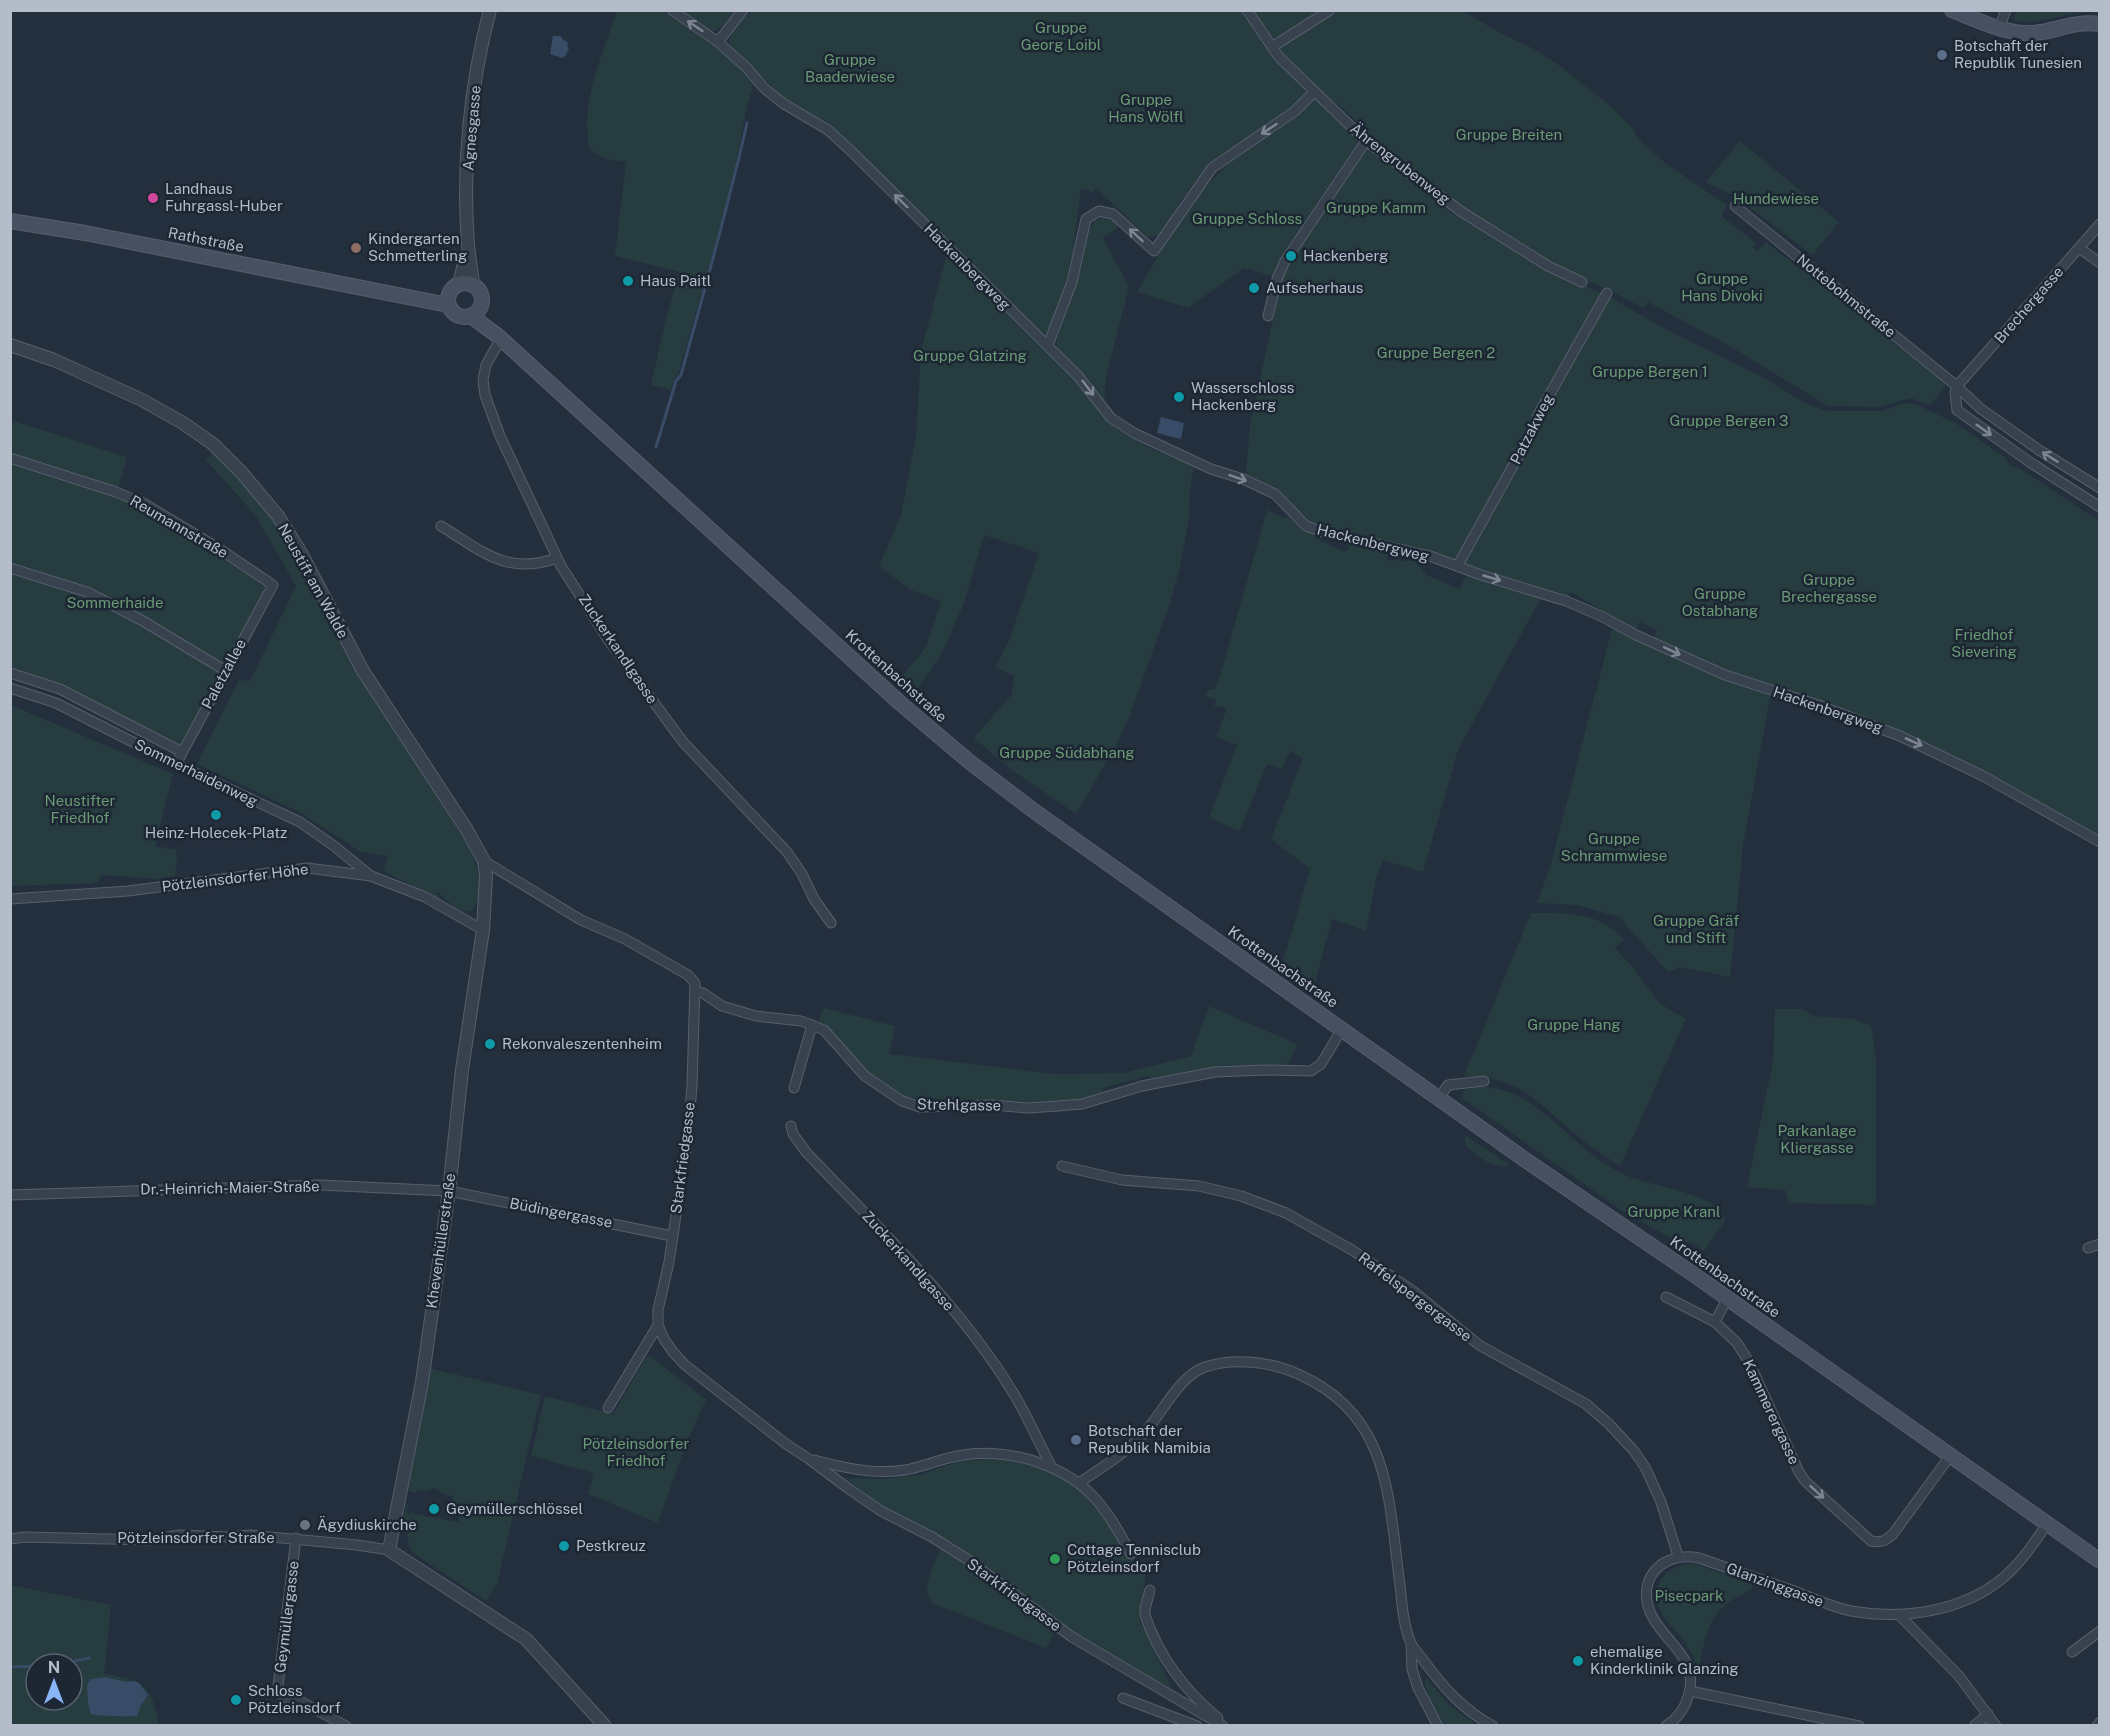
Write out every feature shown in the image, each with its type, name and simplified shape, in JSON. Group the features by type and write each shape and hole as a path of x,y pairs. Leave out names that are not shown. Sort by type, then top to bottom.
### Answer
{"main road":[{"path":"1952,10 1999,28 2034,33 2078,24 2100,24"},
{"name":"Rathstraße","path":"10,221 85,232 395,293 413,299 452,294 466,283 473,285"},
{"path":"473,285 481,295 476,312"},
{"name":"Rathstraße","path":"452,294 457,316 464,318 476,312"},
{"name":"Krottenbachstraße","path":"476,312 500,337 900,703 970,764 1439,1098 2100,1561"}],"street":[{"name":"Agnesgasse","path":"473,285 468,246 467,171 470,121 490,10"},
{"name":"Hackenbergweg","path":"672,10 718,42 747,68 764,88 784,104 828,130 994,295 1048,345 1078,376 1111,418 1140,437 1210,469 1243,479 1275,494 1306,526 1323,532 1430,556 1481,575 1566,601 1725,675 1818,705 1900,736 1983,776 2100,842"},
{"path":"718,42 743,10"},
{"name":"Ährengrubenweg","path":"1247,10 1272,47 1314,92 1366,141 1462,212 1548,266 1582,282"},
{"path":"1272,47 1330,10"},
{"path":"1999,28 2006,10"},
{"path":"1048,345 1072,282 1086,219 1098,211 1113,214 1154,251 1212,168 1295,111 1314,92"},
{"path":"1268,316 1277,279 1285,261 1366,141"},
{"name":"Nottebohmstraße","path":"1735,206 1957,386 1981,409 2039,450 2100,488"},
{"name":"Brechergasse","path":"1957,386 2100,224"},
{"name":"Agnesgasse","path":"452,294 468,246"},
{"path":"2079,248 2100,263"},
{"name":"Patzakweg","path":"1458,565 1534,428 1538,415 1607,293"},
{"name":"Zuckerkandlgasse","path":"500,337 486,365 483,380 485,395 501,436 557,558 609,641 683,742 787,852 802,874 814,899 831,923"},
{"name":"Neustift am Walde","path":"10,345 54,360 142,400 183,423 213,444 243,473 278,516 301,553 363,671 467,830 484,861 486,876 483,930"},
{"path":"1957,386 1955,393 1957,410 2031,463 2100,507"},
{"name":"Reumannstraße","path":"10,458 143,503 218,548 273,585"},
{"path":"441,526 487,555 511,564 540,564 557,558"},
{"path":"10,568 87,592 143,621 226,671"},
{"name":"Paletzallee","path":"176,764 273,585"},
{"path":"10,673 60,689 183,752"},
{"name":"Sommerhaidenweg","path":"10,688 56,703 176,764 300,822 371,876"},
{"name":"Strehlgasse","path":"484,861 581,920 625,939 688,975 695,983 696,990 722,1006 756,1016 801,1021 824,1030 851,1062 880,1088 902,1101 920,1107 993,1105 1027,1108 1082,1104 1142,1086 1215,1072 1311,1071 1321,1064 1342,1029"},
{"name":"Pötzleinsdorfer Höhe","path":"10,898 128,891 307,868 371,876 425,897 483,930"},
{"name":"Khevenhüllerstraße","path":"389,1550 422,1382 449,1191 462,1070 483,930"},
{"name":"Starkfriedgasse","path":"696,990 688,1135 669,1262 658,1310 658,1325 673,1352 685,1365 849,1490 881,1511 932,1537 967,1559 1072,1637 1223,1725"},
{"path":"794,1088 813,1025"},
{"path":"1439,1098 1448,1085 1484,1081"},
{"name":"Zuckerkandlgasse","path":"791,1126 793,1134 806,1152 937,1289 987,1355 1018,1401 1051,1466"},
{"name":"Raffelspergergasse","path":"1062,1166 1122,1180 1199,1186 1241,1196 1286,1213 1352,1250 1413,1291 1479,1345 1586,1404 1609,1424 1634,1450 1645,1467 1661,1502 1678,1556"},
{"name":"Dr.-Heinrich-Maier-Straße","path":"10,1195 320,1185 449,1191"},
{"name":"Büdingergasse","path":"449,1191 672,1236"},
{"path":"2088,1248 2100,1244"},
{"name":"Kammerergasse","path":"1666,1297 1715,1322 1737,1343 1749,1362 1805,1481 1871,1541 1879,1543 1893,1534 1950,1456"},
{"path":"1715,1322 1727,1299"},
{"name":"Starkfriedgasse","path":"608,1408 658,1325"},
{"path":"1079,1483 1110,1462 1143,1434 1181,1385 1203,1368 1232,1362 1268,1364 1290,1370 1318,1383 1343,1401 1361,1423 1376,1448 1385,1479 1404,1616 1411,1643 1412,1669 1418,1688 1438,1725"},
{"name":"Starkfriedgasse","path":"809,1458 852,1469 886,1472 918,1467 957,1456 986,1453 1012,1456 1051,1466 1079,1483 1109,1514 1131,1554"},
{"name":"Glanzinggasse","path":"1678,1556 1699,1558 1848,1610 1899,1615 1940,1608 1990,1586 2003,1578 2023,1558 2035,1544 2046,1525"},
{"name":"Pötzleinsdorfer Straße","path":"10,1539 25,1537 149,1539 180,1535 229,1537 249,1535 296,1538 389,1550 526,1639 604,1725"},
{"name":"Geymüllergasse","path":"296,1538 278,1686 283,1697 298,1700 346,1725"},
{"path":"1666,1725 1681,1713 1690,1691 1690,1678 1687,1663 1651,1615 1647,1598 1648,1583 1657,1568 1678,1556"},
{"path":"1150,1590 1145,1615 1162,1653 1188,1689 1215,1716 1228,1725"},
{"path":"1899,1615 1959,1676 1996,1725"},
{"path":"2073,1652 2100,1631"},
{"path":"1411,1643 1444,1688 1473,1714 1493,1725"},
{"path":"1690,1691 1858,1725"},
{"path":"1123,1698 1197,1725"},
{"path":"1974,1725 1988,1714"}],"green space":[{"path":"2099,10 2100,14 2078,13 2024,21 2013,20 2016,11"},
{"path":"617,11 663,11 728,56 753,77 754,81 729,196 678,375 671,390 651,385 679,272 615,256 626,162 600,156 588,145 587,121 592,89"},
{"path":"680,11 735,11 722,27 711,32"},
{"path":"751,11 1241,11 1283,68 1300,81 1358,137 1357,144 1290,243 1272,276 1244,268 1188,308 1137,292 1170,235 1199,194 1221,171 1266,132 1264,126 1204,170 1180,202 1168,225 1160,234 1149,238 1096,188 1093,192 1081,189 1067,282 1047,334 1042,335 830,124 786,100 731,48 729,43 732,33"},
{"path":"1252,11 1320,11 1275,41"},
{"name":"Gruppe Breiten","path":"1340,11 1463,11 1500,33 1534,49 1560,66 1613,108 1635,131 1636,136 1665,163 1727,205 1721,216 1756,243 1753,247 1757,251 1766,242 1799,268 1802,265 1883,333 1882,335 1948,384 1930,405 1911,398 1878,407 1828,406 1733,348 1648,302 1643,308 1611,291 1559,269 1473,216 1374,142 1354,123 1356,120 1305,77 1278,50 1279,47 1311,26"},
{"name":"Hundewiese","path":"1740,141 1839,222 1812,255 1736,197 1706,182"},
{"path":"1368,146 1441,201 1439,204 1455,215 1457,213 1545,271 1547,269 1604,294 1667,330 1768,380 1805,403 1826,411 1881,411 1904,403 1916,404 1957,424 2007,459 2007,462 2015,468 2018,467 2099,521 2099,838 1947,755 1729,674 1654,638 1657,630 1640,622 1636,630 1570,592 1568,597 1542,596 1458,750 1423,872 1383,860 1376,879 1366,931 1332,919 1315,983 1283,961 1310,869 1271,839 1303,758 1290,751 1282,769 1267,764 1240,831 1209,818 1237,745 1216,737 1227,708 1214,706 1216,700 1205,696 1208,690 1214,690 1220,676 1267,510 1285,518 1288,517 1295,523 1315,532 1316,538 1344,552 1349,548 1345,540 1390,550 1387,560 1415,561 1427,575 1459,589 1468,573 1344,531 1322,528 1310,523 1276,489 1246,474 1250,425 1283,273 1297,247"},
{"path":"1103,217 1120,226 1103,238 1129,287 1106,378 1104,402 1056,345 1076,286 1088,232 1094,221"},
{"path":"947,253 1026,333 1077,379 1116,429 1144,445 1194,467 1190,489 1189,518 1180,567 1169,606 1130,715 1117,744 1076,814 1012,770 974,738 1012,694 1014,676 995,667 1008,643 1039,553 984,535 964,603 939,658 918,688 903,675 926,647 941,601 911,590 879,566 901,515 916,437 921,351"},
{"name":"Sommerhaide","path":"11,420 127,457 118,489 226,549 278,584 185,754 59,691 11,675"},
{"path":"213,453 243,482 279,525 335,636 469,847 479,879 478,896 472,911 457,909 438,892 439,899 383,871 388,856 361,852 299,812 197,764 239,680 250,681 296,586 256,516 206,460"},
{"path":"1613,625 1664,653 1722,677 1771,693 1743,845 1730,977 1680,967 1668,972 1619,917 1577,905 1537,903 1550,867"},
{"name":"Neustifter Friedhof","path":"11,705 173,774 155,847 175,849 177,855 175,876 158,879 101,875 97,883 11,886"},
{"name":"Gruppe Hang","path":"1531,913 1581,915 1603,923 1614,930 1624,939 1615,948 1635,970 1659,1003 1686,1019 1620,1166 1580,1138 1526,1093 1499,1080 1464,1076"},
{"path":"1209,1006 1297,1044 1290,1061 1281,1067 1218,1067 1153,1081 1147,1076 1103,1088 1104,1096 1073,1103 979,1102 922,1105 905,1100 875,1081 818,1023 823,1008 895,1026 889,1054 1055,1074 1124,1073 1191,1056"},
{"name":"Parkanlage Kliergasse","path":"1775,1009 1803,1009 1813,1016 1855,1019 1871,1026 1876,1059 1876,1205 1789,1203 1785,1190 1747,1187 1773,1061"},
{"name":"Gruppe Kranl","path":"1475,1086 1488,1087 1518,1096 1549,1117 1596,1158 1609,1166 1634,1179 1695,1196 1719,1210 1726,1219 1704,1251 1690,1242 1684,1245 1680,1243 1621,1210 1462,1098 1464,1090"},
{"path":"1465,1135 1508,1166 1496,1165 1479,1157 1465,1144"},
{"name":"Pötzleinsdorfer Friedhof","path":"649,1355 706,1400 686,1444 658,1523 588,1494 594,1473 531,1456 545,1396 613,1414"},
{"path":"429,1368 541,1395 497,1584 486,1601 417,1556 409,1547 407,1531 402,1531 406,1504 408,1504 408,1514 413,1512 459,1522 461,1505 452,1504 453,1496 443,1494 433,1488 428,1491 417,1490 416,1493 408,1491"},
{"name":"Cottage Tennisclub Pötzleinsdorf","path":"988,1459 1036,1466 1051,1471 1080,1489 1105,1516 1146,1575 1139,1618 1172,1689 1086,1642 952,1542 875,1503 846,1478 882,1479 920,1475 956,1462"},
{"path":"942,1546 990,1579 1053,1628 1053,1635 1046,1648 934,1604 929,1598 927,1584"},
{"name":"Pisecpark","path":"1686,1564 1695,1564 1752,1584 1753,1587 1728,1603 1716,1615 1708,1630 1698,1666 1685,1643 1662,1614 1657,1600 1658,1585 1661,1579 1671,1569"},
{"path":"10,1585 111,1605 104,1674 129,1679 144,1686 153,1700 159,1725 11,1725"},
{"path":"1425,1679 1448,1704 1476,1725 1445,1725 1429,1697"}],"water":[{"path":"553,36 561,36 568,42 569,48 562,58 550,54"},
{"path":"1161,417 1184,423 1181,439 1157,433"},
{"path":"105,1677 139,1683 148,1695 137,1716 91,1714 87,1685 91,1679"}],"waterway":[{"path":"656,447 676,381 681,375 724,218 747,123"},
{"path":"84,1659 89,1658"},
{"path":"10,1667 24,1666"}],"place":[{"name":"Botschaft der Republik Tunesien","path":"1942,55"},
{"name":"Landhaus Fuhrgassl-Huber","path":"153,198"},
{"name":"Kindergarten Schmetterling","path":"356,248"},
{"name":"Hackenberg","path":"1291,256"},
{"name":"Haus Paitl","path":"628,281"},
{"name":"Aufseherhaus","path":"1254,288"},
{"name":"Wasserschloss Hackenberg","path":"1179,397"},
{"name":"Heinz-Holecek-Platz","path":"216,815"},
{"name":"Rekonvaleszentenheim","path":"490,1044"},
{"name":"Botschaft der Republik Namibia","path":"1076,1440"},
{"name":"Geymüllerschlössel","path":"434,1509"},
{"name":"Ägydiuskirche","path":"305,1525"},
{"name":"Pestkreuz","path":"564,1546"},
{"name":"Cottage Tennisclub Pötzleinsdorf","path":"1055,1559"},
{"name":"ehemalige Kinderklinik Glanzing","path":"1578,1661"},
{"name":"Schloss Pötzleinsdorf","path":"236,1700"}],"park label":[{"name":"Gruppe Georg Loibl","path":"1061,36"},
{"name":"Gruppe Baaderwiese","path":"850,68"},
{"name":"Gruppe Hans Wölfl","path":"1146,108"},
{"name":"Gruppe Kamm","path":"1376,208"},
{"name":"Gruppe Schloss","path":"1247,219"},
{"name":"Gruppe Hans Divoki","path":"1722,288"},
{"name":"Gruppe Bergen 2","path":"1436,353"},
{"name":"Gruppe Glatzing","path":"970,356"},
{"name":"Gruppe Bergen 1","path":"1650,372"},
{"name":"Gruppe Bergen 3","path":"1729,421"},
{"name":"Gruppe Brechergasse","path":"1829,588"},
{"name":"Gruppe Ostabhang","path":"1720,602"},
{"name":"Friedhof Sievering","path":"1984,644"},
{"name":"Gruppe Südabhang","path":"1067,753"},
{"name":"Gruppe Schrammwiese","path":"1614,848"},
{"name":"Gruppe Gräf und Stift","path":"1696,930"}]}
